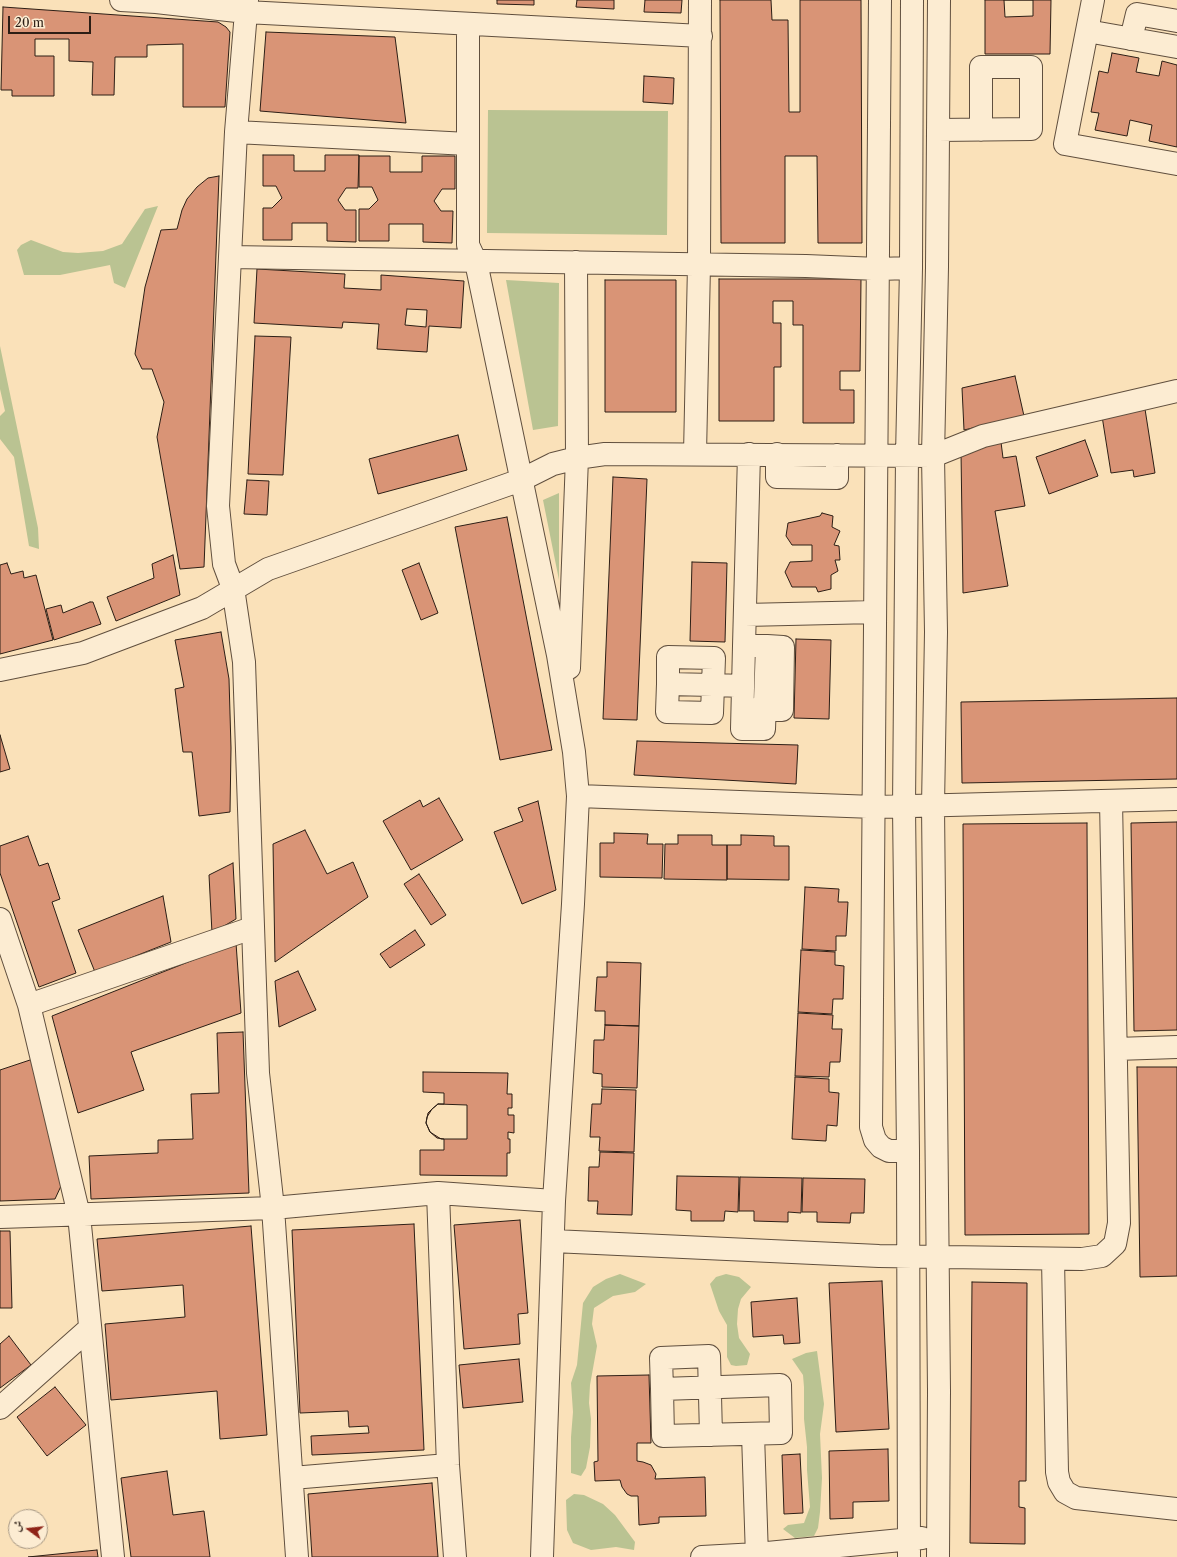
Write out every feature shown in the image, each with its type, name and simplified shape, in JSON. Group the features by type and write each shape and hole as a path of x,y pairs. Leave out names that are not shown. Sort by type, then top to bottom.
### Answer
{"street":[{"path":"121,0 247,6 468,24 701,36"},
{"path":"695,454 699,265 700,0"},
{"path":"880,0 871,1127 875,1140 881,1147 889,1151 908,1150"},
{"path":"909,1548 908,1150 904,807 906,456 911,268 912,0"},
{"path":"702,1557 938,1547 939,1390 936,1256 936,1021 933,806 936,632 933,456 937,267 939,0"},
{"path":"1093,0 1065,144 1177,164"},
{"path":"247,6 236,132 218,506 224,564 233,588 244,662 258,1073 273,1208 297,1557"},
{"path":"1131,39 1137,14 1177,21"},
{"path":"468,24 468,245 476,262 558,655 574,752 578,796 573,904 554,1201 542,1557"},
{"path":"1087,31 1177,47"},
{"path":"938,130 982,130"},
{"path":"236,132 468,144"},
{"path":"230,257 476,262 576,262 878,269 911,268"},
{"path":"567,715 577,458 576,262"},
{"path":"0,670 83,653 202,608 233,588 268,569 522,480 553,464 577,458 605,454 933,456 983,436 1177,390"},
{"path":"744,646 783,646 782,710 742,709 750,454"},
{"path":"745,615 875,612"},
{"path":"668,657 714,658 713,685 712,713 667,712 668,657"},
{"path":"713,685 743,686"},
{"path":"578,796 874,807 1177,800"},
{"path":"553,1242 908,1256 1082,1260 1102,1256 1115,1244 1119,1223 1112,801"},
{"path":"0,919 29,1005 79,1215 113,1557"},
{"path":"29,1005 252,928"},
{"path":"1116,1048 1177,1047"},
{"path":"0,1217 273,1208 438,1192 554,1201"},
{"path":"438,1192 448,1465 455,1557"},
{"path":"1053,1259 1057,1472 1059,1482 1065,1492 1076,1498 1177,1509"},
{"path":"0,1408 90,1328"},
{"path":"662,1389 710,1387 780,1385 781,1433 753,1434 711,1435 663,1436 661,1358 709,1356 710,1387 711,1435"},
{"path":"753,1434 757,1555"},
{"path":"292,1478 448,1465"}],"green space":[{"path":"488,110 668,111 667,235 487,233"},
{"path":"158,206 125,288 114,283 110,265 60,275 24,275 17,250 21,245 31,240 63,252 78,253 103,251 122,244 145,209"},
{"path":"506,280 559,283 558,426 533,430"},
{"path":"0,346 38,528 39,549 29,546 14,457 0,439 0,416 5,411 0,389"},
{"path":"559,493 559,580 543,500"},
{"path":"620,1274 646,1284 635,1292 613,1296 594,1308 592,1324 597,1346 590,1385 590,1447 586,1468 581,1476 571,1473 573,1412 571,1383 577,1365 583,1303 593,1287 606,1279"},
{"path":"726,1274 739,1277 751,1287 741,1299 738,1309 737,1324 739,1338 750,1354 747,1365 731,1365 727,1357 727,1325 719,1311 710,1284 716,1277"},
{"path":"817,1351 824,1404 820,1434 822,1478 820,1512 818,1528 814,1536 795,1538 783,1529 788,1525 804,1523 810,1507 804,1419 803,1375 792,1359 806,1353"},
{"path":"574,1494 584,1495 603,1504 615,1515 635,1542 634,1550 616,1547 591,1550 573,1543 567,1530 566,1500"}],"building":[{"path":"497,0 534,0 534,5 497,4"},
{"path":"577,0 614,0 614,9 576,7"},
{"path":"645,0 682,0 681,13 644,12"},
{"path":"720,0 771,0 772,20 788,20 789,112 800,112 800,0 861,0 862,243 818,243 817,156 785,156 785,243 721,243"},
{"path":"985,0 1051,0 1050,54 985,54"},
{"path":"1004,0 1033,0 1033,16 1005,17"},
{"path":"3,7 218,22 226,27 230,32 225,107 183,107 183,44 147,45 147,57 115,57 114,95 92,95 93,62 69,61 69,39 35,39 35,56 54,56 54,96 12,96 12,90 1,90"},
{"path":"266,32 395,37 406,123 260,111"},
{"path":"1112,53 1139,58 1136,72 1159,76 1162,61 1177,65 1177,147 1149,141 1152,125 1130,120 1127,136 1095,130 1099,113 1091,112 1099,71 1108,73"},
{"path":"644,76 674,78 673,104 643,102"},
{"path":"263,155 294,155 294,171 325,171 325,155 359,155 358,188 346,188 338,200 345,210 356,210 356,242 327,241 327,223 292,223 292,240 263,240 263,208 272,208 282,198 276,186 263,186"},
{"path":"359,156 390,156 390,172 422,172 422,156 455,156 455,189 442,189 434,201 441,211 453,211 452,243 423,242 423,224 389,224 389,241 359,241 359,209 369,209 378,200 372,187 359,187"},
{"path":"219,176 204,567 180,569 157,437 164,402 152,369 142,369 135,354 145,287 161,230 177,229 182,210 187,199 197,187 208,178"},
{"path":"257,269 345,274 344,288 381,290 381,275 464,281 461,328 429,326 427,352 377,349 379,324 343,322 342,328 254,323"},
{"path":"719,279 861,279 860,371 840,371 840,390 854,390 854,423 803,423 803,325 793,325 793,301 773,301 773,323 781,323 781,367 774,367 774,421 719,421"},
{"path":"605,280 676,280 676,412 605,412"},
{"path":"407,309 427,310 426,327 405,325"},
{"path":"255,336 291,337 283,475 248,474"},
{"path":"1015,376 1024,416 964,430 962,388"},
{"path":"1145,409 1155,473 1134,477 1133,470 1111,473 1102,416"},
{"path":"458,435 467,470 378,494 369,459"},
{"path":"1085,440 1098,476 1049,494 1036,457"},
{"path":"1001,442 1003,458 1016,456 1025,506 995,511 1008,586 963,593 961,452"},
{"path":"613,477 647,479 637,720 603,719"},
{"path":"247,480 269,481 267,515 244,514"},
{"path":"822,513 833,516 832,527 840,531 834,545 839,546 840,560 835,560 838,571 831,575 831,589 818,592 816,587 792,587 785,572 790,562 812,561 812,545 792,545 786,536 788,523 820,516"},
{"path":"507,517 552,750 500,760 455,527"},
{"path":"173,555 180,595 116,621 107,597 154,578 152,564"},
{"path":"692,562 727,563 725,642 690,641"},
{"path":"7,563 11,574 23,571 24,578 36,575 53,640 0,654 0,565"},
{"path":"419,563 438,613 421,620 402,570"},
{"path":"93,602 101,624 54,640 46,609 61,605 63,613"},
{"path":"221,632 229,679 231,748 230,812 199,816 192,752 183,752 175,689 184,687 175,640"},
{"path":"796,639 831,640 829,719 794,718"},
{"path":"1177,698 1177,779 962,783 961,702"},
{"path":"0,735 10,769 0,772"},
{"path":"637,741 798,745 796,784 634,775"},
{"path":"439,798 463,840 411,870 383,821 420,800 423,807"},
{"path":"538,801 556,890 522,904 494,832 523,821 518,808"},
{"path":"1177,822 1177,1030 1134,1031 1131,823"},
{"path":"1087,823 1089,1234 965,1235 963,824"},
{"path":"305,830 327,874 353,862 368,897 275,962 273,844"},
{"path":"614,833 648,834 647,844 663,844 662,878 600,877 600,843 614,843"},
{"path":"678,835 712,835 712,845 727,845 727,880 664,879 665,844 678,844"},
{"path":"741,835 774,836 774,846 789,846 789,880 727,879 727,845 741,845"},
{"path":"28,836 39,866 48,863 60,899 52,902 76,973 39,987 0,873 0,846"},
{"path":"233,863 236,919 212,933 209,875"},
{"path":"419,874 446,915 431,925 404,884"},
{"path":"805,887 839,889 838,902 848,902 846,936 836,936 836,951 802,949"},
{"path":"163,896 171,942 95,972 78,930"},
{"path":"415,930 425,945 390,968 380,954"},
{"path":"236,943 241,1013 131,1052 144,1090 78,1113 52,1016"},
{"path":"801,950 835,952 835,965 844,966 843,999 833,999 832,1014 798,1012"},
{"path":"607,962 641,963 639,1026 605,1025 605,1011 595,1011 597,977 607,977"},
{"path":"298,971 316,1010 279,1027 275,981"},
{"path":"798,1013 833,1015 832,1029 842,1029 840,1062 830,1062 829,1077 795,1076"},
{"path":"605,1025 639,1026 637,1088 602,1087 602,1074 593,1073 594,1040 604,1040"},
{"path":"243,1032 249,1193 91,1199 89,1156 158,1153 158,1140 193,1139 191,1094 219,1093 217,1033"},
{"path":"33,1059 61,1186 55,1199 0,1201 0,1070"},
{"path":"1137,1067 1177,1067 1177,1276 1140,1277"},
{"path":"423,1072 508,1073 507,1094 512,1094 512,1108 508,1108 508,1115 514,1115 514,1133 508,1132 508,1139 510,1139 510,1153 507,1153 507,1176 420,1175 420,1150 444,1150 444,1139 437,1138 430,1132 426,1123 428,1113 438,1104 444,1104 444,1093 423,1092"},
{"path":"795,1077 829,1079 829,1092 839,1093 837,1126 827,1125 826,1141 792,1139"},
{"path":"602,1089 636,1090 634,1152 599,1151 600,1137 590,1137 592,1104 601,1104"},
{"path":"438,1104 467,1105 467,1139 441,1139 430,1132 426,1123 427,1117 432,1109"},
{"path":"600,1152 634,1153 632,1215 597,1214 598,1201 588,1201 589,1167 599,1167"},
{"path":"677,1176 739,1177 738,1212 725,1211 724,1221 691,1221 691,1211 676,1210"},
{"path":"740,1177 802,1178 801,1213 788,1212 788,1222 754,1221 754,1211 739,1211"},
{"path":"803,1178 865,1179 864,1213 851,1213 850,1223 817,1222 817,1212 802,1212"},
{"path":"520,1220 528,1313 518,1314 520,1344 464,1349 454,1225"},
{"path":"414,1224 424,1450 312,1455 311,1436 369,1433 368,1426 349,1427 348,1411 300,1413 292,1230"},
{"path":"251,1226 267,1435 220,1439 217,1391 111,1400 105,1324 185,1317 183,1285 102,1291 97,1239"},
{"path":"0,1231 10,1231 12,1308 0,1308"},
{"path":"882,1281 889,1429 836,1432 829,1283"},
{"path":"972,1282 1027,1283 1026,1481 1019,1481 1019,1507 1025,1508 1025,1544 970,1543"},
{"path":"797,1298 800,1343 784,1344 783,1335 753,1337 751,1302"},
{"path":"9,1336 31,1365 0,1388 0,1344"},
{"path":"519,1359 523,1402 463,1408 459,1365"},
{"path":"649,1375 651,1443 637,1443 637,1461 651,1465 656,1474 655,1479 705,1477 706,1516 659,1517 659,1523 639,1525 638,1496 631,1496 627,1494 622,1487 620,1480 595,1481 594,1462 598,1461 597,1376"},
{"path":"55,1387 86,1425 47,1456 17,1417"},
{"path":"888,1449 889,1501 853,1502 853,1518 830,1519 829,1451"},
{"path":"800,1454 803,1513 784,1514 782,1455"},
{"path":"167,1471 173,1515 204,1511 210,1557 131,1557 121,1478"},
{"path":"432,1483 438,1557 312,1557 308,1494"},
{"path":"97,1550 98,1557 28,1557"}]}
